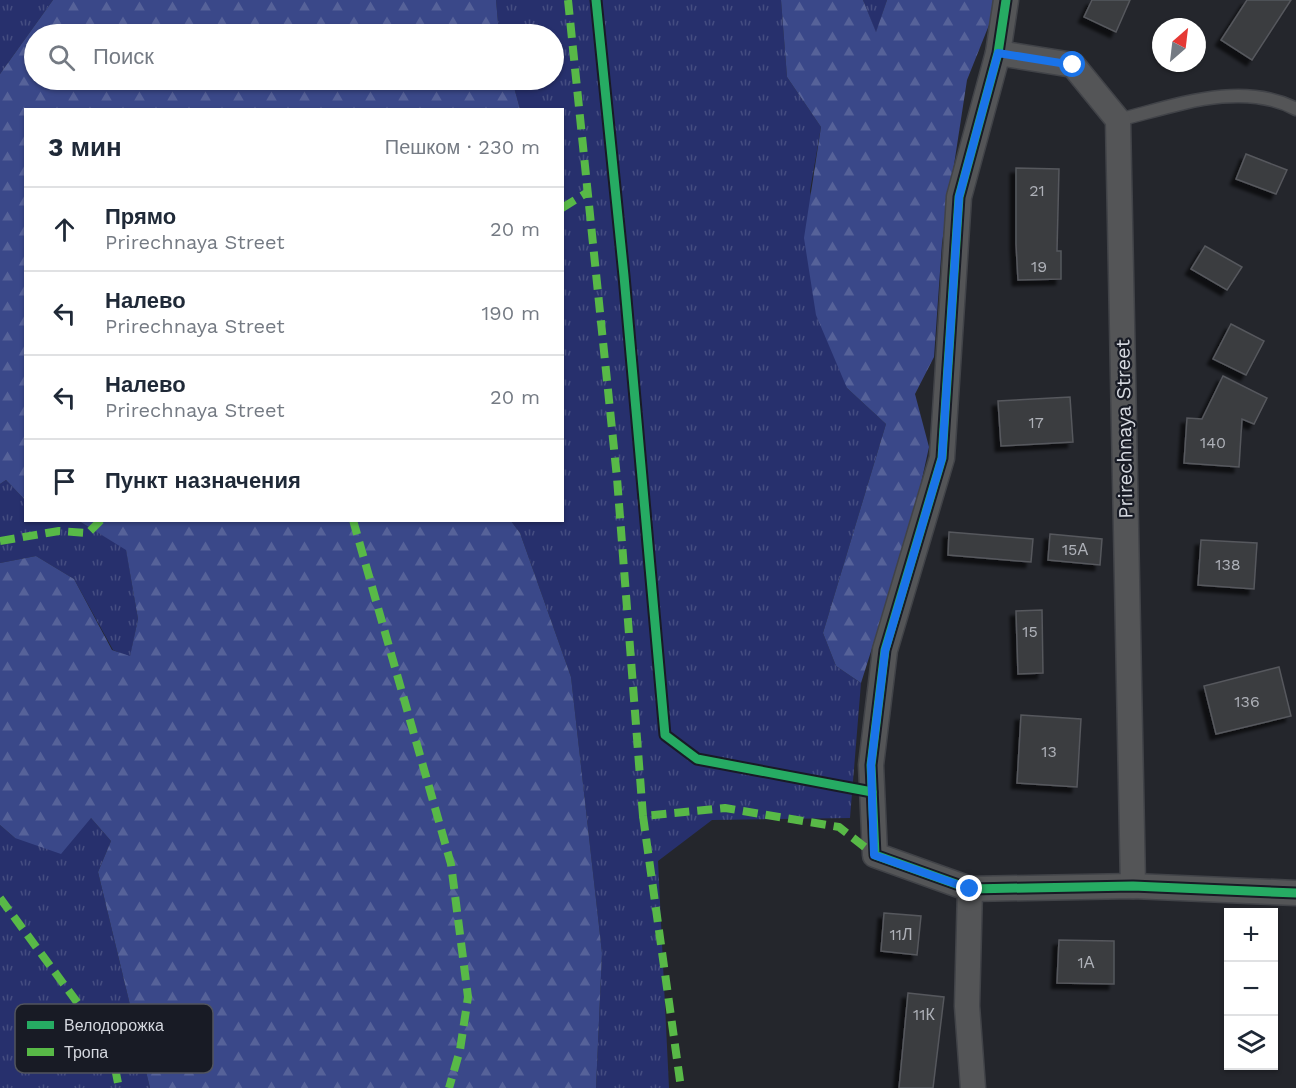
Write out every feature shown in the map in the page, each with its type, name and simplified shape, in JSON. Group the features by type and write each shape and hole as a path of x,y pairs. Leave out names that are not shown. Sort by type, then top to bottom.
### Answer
{"street":[{"path":"1006,0 998,53 959,197 942,458 885,651 871,765 874,855 970,889 1132,886 1296,893"},
{"path":"998,53 1073,65 1118,120"},
{"name":"Prirechnaya Street","path":"1118,120 1132,886"},
{"path":"970,889 967,1006 973,1088"}],"lane":[{"path":"1118,120 1239,94 1277,99 1296,109"}],"green space":[{"path":"0,0 53,0 36,24 24,24 24,40 0,74"},
{"path":"53,0 496,0 498,24 36,24"},
{"path":"496,0 781,0 787,77 821,127 810,191 847,388 886,424 823,633 836,666 861,683 850,818 712,820 658,861 669,1088 596,1088 602,953 571,677 520,533 512,522 564,522 564,108 520,108 515,90 564,90 564,24 498,24"},
{"path":"781,0 863,0 876,32 887,0 999,0 967,80 942,243 934,357 915,394 929,447 914,515 861,683 836,666 823,633 886,424 847,388 816,315 804,238 821,127 787,77"},
{"path":"863,0 887,0 876,33"},
{"path":"24,40 24,90 515,90 520,108 24,108 24,499 6,480 0,484 0,74"},
{"path":"6,480 24,499 24,522 81,522 126,549 138,619 130,657 113,650 74,579 36,556 0,563 0,484"},
{"path":"81,522 512,522 520,533 571,677 602,953 596,1088 150,1088 146,1073 213,1073 213,1004 130,1004 98,872 111,841 91,818 61,854 15,838 0,825 0,563 36,556 74,579 112,650 130,656 138,619 126,550"},
{"path":"91,818 111,841 98,872 130,1004 15,1004 15,1073 146,1073 150,1088 0,1088 0,825 15,838"}],"building":[{"path":"1092,0 1130,0 1116,32 1084,17"},
{"path":"1247,0 1291,0 1252,60 1221,40"},
{"path":"1246,154 1287,170 1276,194 1236,179"},
{"path":"1016,168 1059,169 1057,251 1061,251 1061,279 1018,280"},
{"path":"1205,246 1242,267 1227,290 1191,269"},
{"path":"1231,324 1264,341 1246,375 1213,359"},
{"path":"1223,376 1267,398 1254,424 1242,419 1239,467 1184,463 1187,418 1202,419"},
{"path":"1070,397 1073,442 1001,446 998,401"},
{"path":"949,532 1033,539 1031,562 948,555"},
{"path":"1050,534 1102,539 1100,565 1048,560"},
{"path":"1201,540 1257,543 1254,589 1198,585"},
{"path":"1042,610 1043,673 1018,674 1016,611"},
{"path":"1279,667 1291,716 1216,734 1204,686"},
{"path":"1021,715 1081,719 1077,787 1017,783"},
{"path":"884,913 921,916 917,955 881,951"},
{"path":"1059,940 1114,941 1114,984 1057,983"},
{"path":"908,993 944,997 933,1088 899,1088"}],"marked path":[{"path":"568,0 617,478 643,816 725,808 839,827 875,855"},
{"path":"564,207 588,192"},
{"path":"0,541 59,531 88,533 99,522"},
{"path":"354,522 451,864 468,997 460,1050 449,1088"},
{"path":"643,816 681,1088"},
{"path":"0,898 78,1004"},
{"path":"116,1073 119,1088"}],"cycle path":[{"path":"596,0 624,276 665,735 697,759 872,792"},
{"path":"1006,0 998,53 959,197 942,458 885,650 871,765 875,855 970,889 1133,886 1296,893"}],"route":[{"path":"970,889 874,855 871,765 885,651 942,458 959,197 998,53 1073,65"}]}
